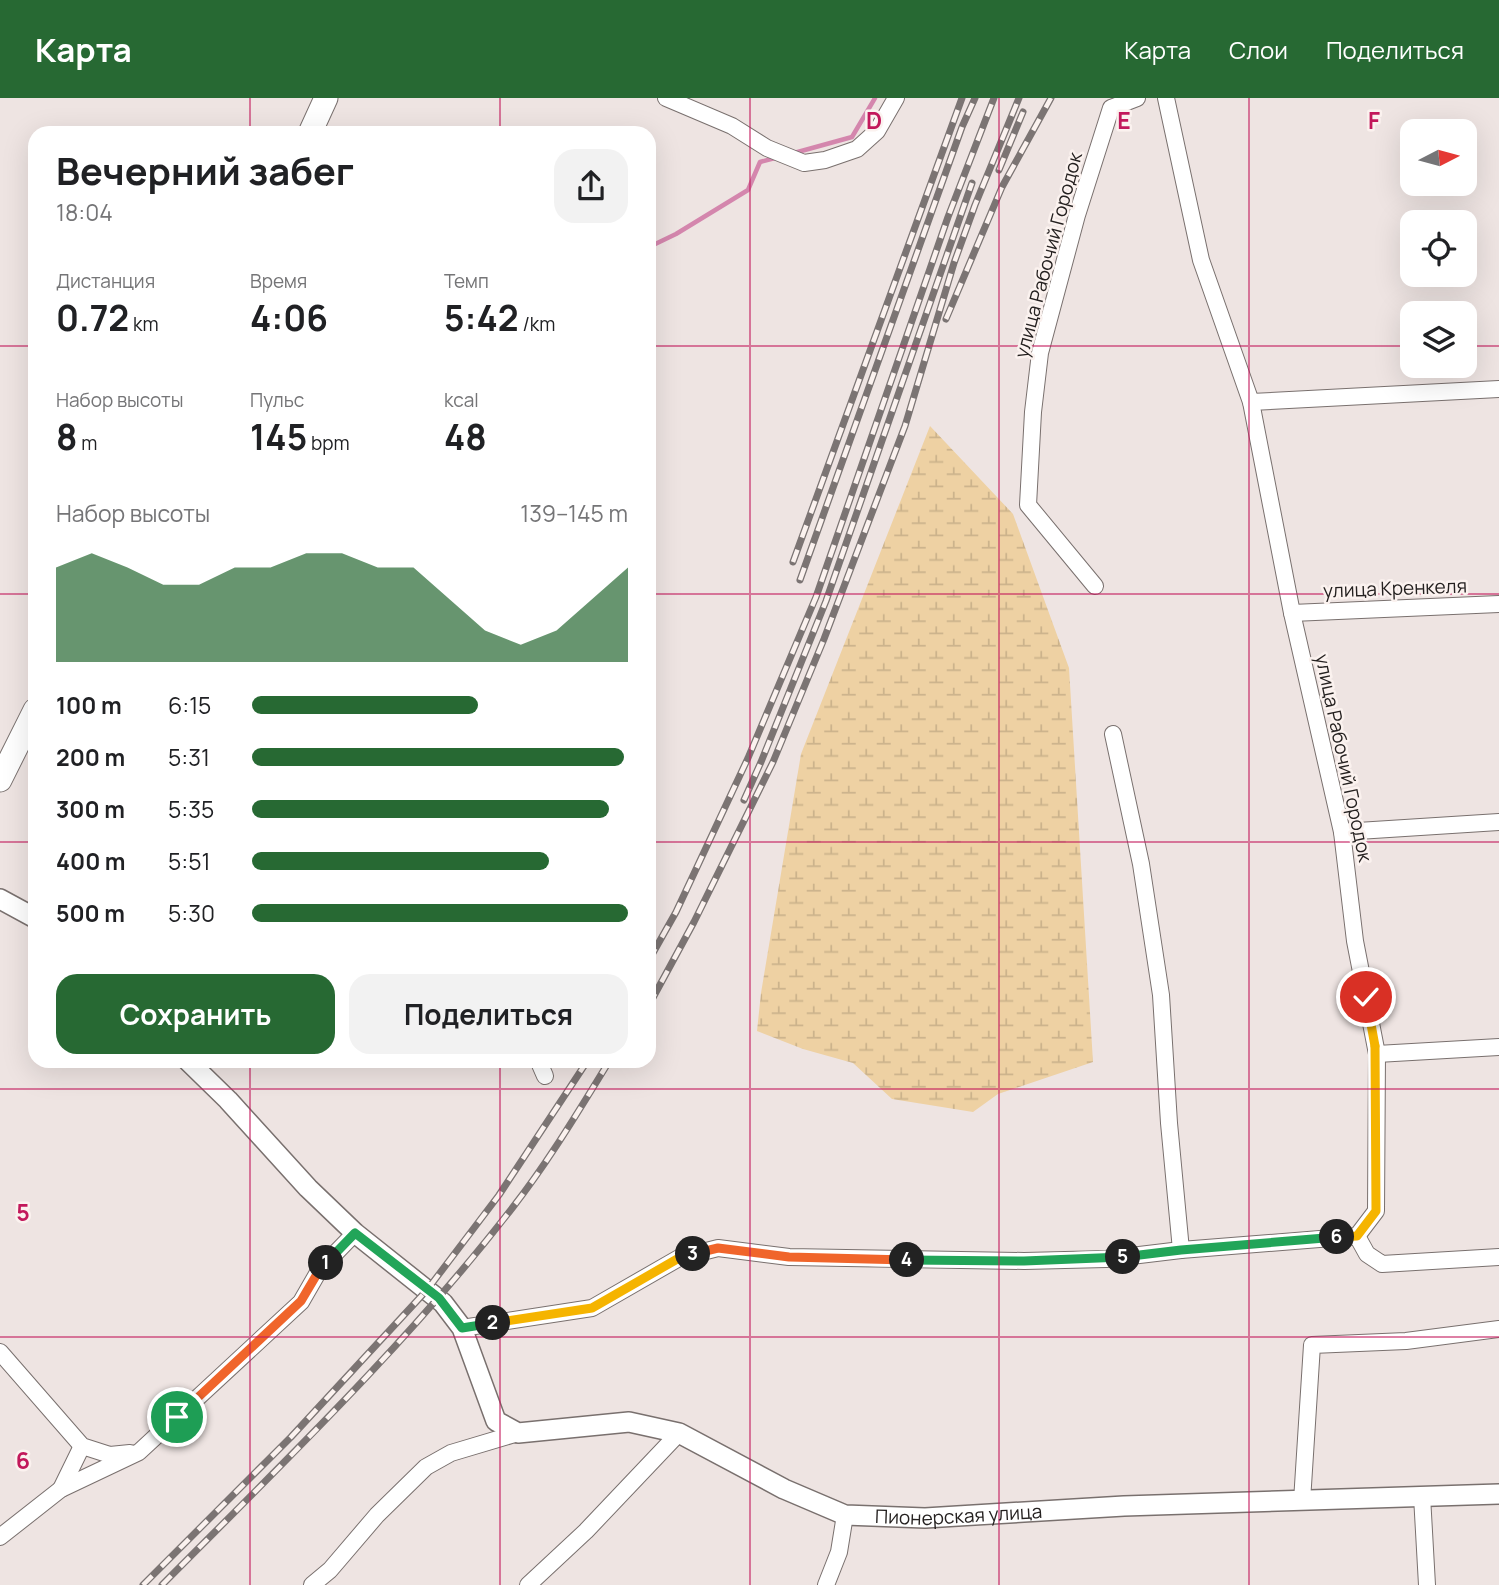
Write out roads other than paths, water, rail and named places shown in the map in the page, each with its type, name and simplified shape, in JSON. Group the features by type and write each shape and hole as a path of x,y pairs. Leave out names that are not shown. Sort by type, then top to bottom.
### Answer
{"main road":[{"path":"313,126 326,98"},
{"path":"0,780 28,724"}],"street":[{"path":"666,98 732,127 767,148 804,163 825,160 857,149 877,131 896,98"},
{"name":"улица Рабочий Городок","path":"1095,586 1028,505 1032,412 1040,353 1076,215 1111,108 1137,98"},
{"name":"улица Рабочий Городок","path":"1166,98 1201,260 1251,402 1293,613 1342,832 1355,941 1377,1054 1376,1211 1357,1236"},
{"path":"1251,402 1499,389"},
{"name":"улица Кренкеля","path":"1293,613 1499,604"},
{"path":"1113,734 1141,864 1161,995 1168,1123 1181,1250"},
{"path":"1342,832 1499,822"},
{"path":"0,899 28,914"},
{"path":"1377,1054 1499,1047"},
{"path":"195,1068 308,1188 355,1233 439,1298 462,1328 496,1421 518,1433"},
{"path":"0,1537 61,1489 139,1452 292,1311 320,1269 355,1233"},
{"path":"462,1328 592,1308 679,1258 718,1248 789,1257 1024,1261 1106,1259 1181,1250 1357,1236 1367,1254 1382,1264 1499,1257"},
{"path":"1302,1501 1312,1345 1406,1341 1499,1329"},
{"path":"0,1352 82,1446 110,1455 139,1452"},
{"name":"Пионерская улица","path":"518,1433 629,1422 680,1433 784,1489 845,1515 925,1518 1124,1506 1499,1494"},
{"path":"312,1585 330,1570 377,1515 426,1467 451,1453 518,1433"},
{"path":"528,1585 586,1531 680,1433"},
{"path":"61,1489 82,1446"},
{"path":"1422,1496 1427,1585"},
{"path":"826,1585 839,1552 845,1515"}],"waterway":[{"path":"794,153 852,137 875,98"},
{"path":"656,244 748,190 760,162 775,158"}],"railway":[{"path":"793,562 962,98"},
{"path":"800,580 962,127 975,98"},
{"path":"656,948 676,912 748,758 816,597 948,217 994,98"},
{"path":"656,992 694,922 773,762 824,639 905,426 954,263 1019,98"},
{"path":"946,319 1002,187 1051,98"},
{"path":"999,170 1023,112"},
{"path":"744,800 826,601 972,183"},
{"path":"143,1585 291,1437 427,1290 499,1195 583,1068"},
{"path":"162,1585 344,1401 473,1257 539,1172 605,1068"}]}
